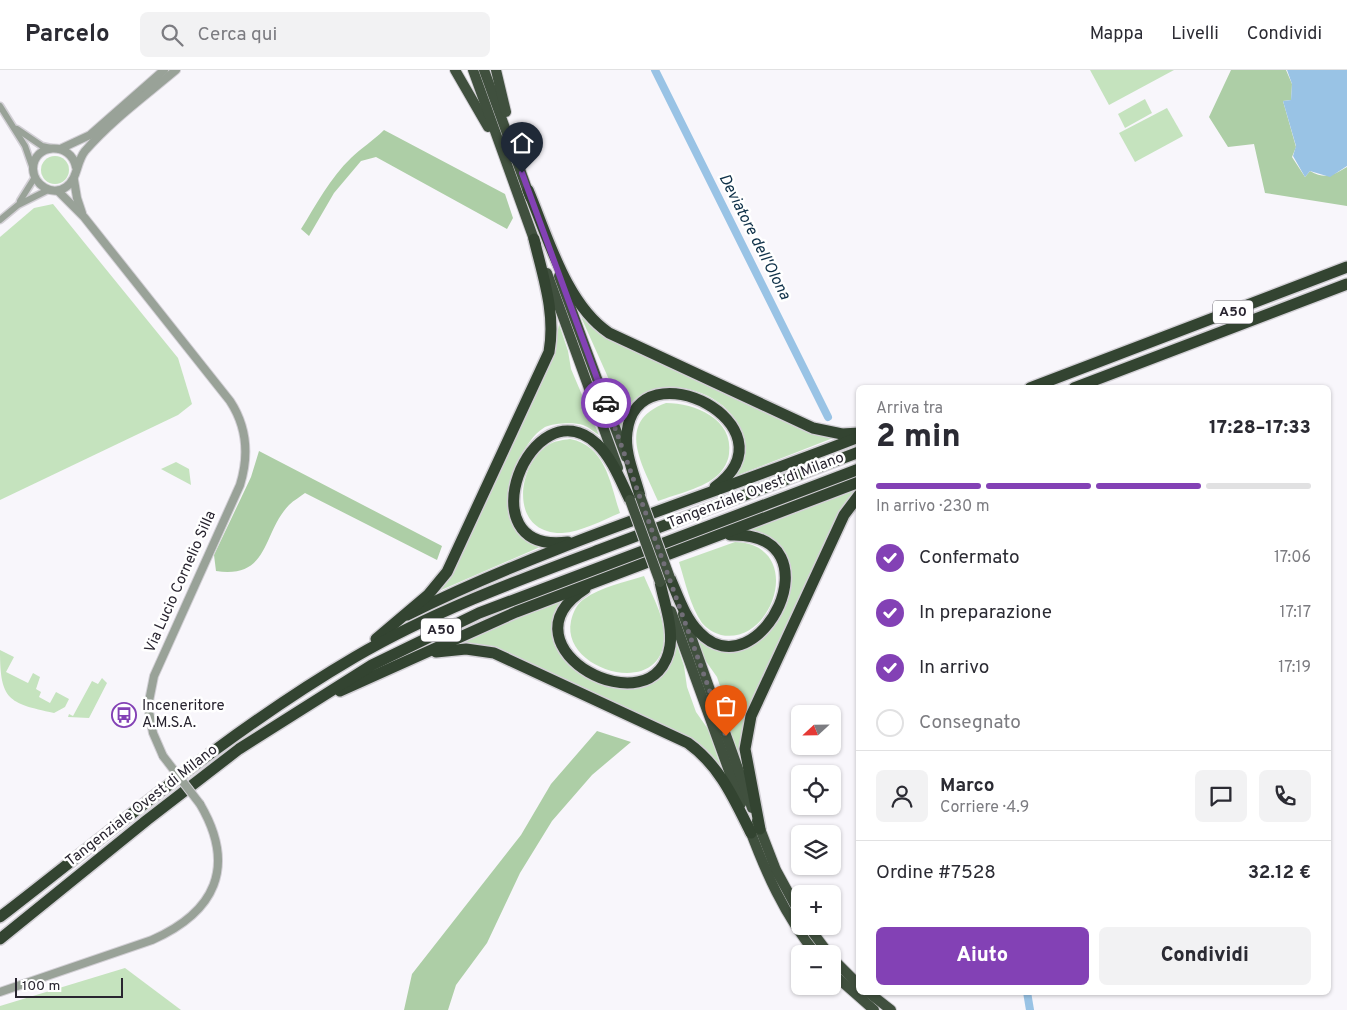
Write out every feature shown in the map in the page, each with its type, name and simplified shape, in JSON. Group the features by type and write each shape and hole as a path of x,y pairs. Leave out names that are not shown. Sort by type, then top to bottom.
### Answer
{"highway":[{"path":"455,70 500,147"},
{"path":"473,70 534,239 635,498"},
{"path":"484,70 528,190 635,498 756,831 770,882 784,908 810,945"},
{"path":"496,70 522,173"},
{"path":"528,190 566,280 578,302 598,326 609,333 813,428 856,435"},
{"path":"356,656 438,586 456,556 548,352 552,337 551,314 534,239"},
{"name":"A50","path":"1038,385 1347,267"},
{"name":"A50","path":"1082,385 1347,284"},
{"path":"635,498 627,432 635,411 642,403 652,396 665,393 694,397 706,402 728,420 736,434 739,449 734,467 721,482 705,494"},
{"path":"577,541 560,543 539,540 522,527 516,517 513,494 519,472 532,449 541,441 556,433 572,432 596,442 604,450 635,498"},
{"path":"406,614 577,541 856,436"},
{"name":"Tangenziale Ovest di Milano","path":"0,917 175,778 236,733 356,656 420,622 488,593 856,453"},
{"name":"Tangenziale Ovest di Milano","path":"0,939 196,781 239,749 372,665 478,613 856,470"},
{"path":"306,705 516,612 856,483"},
{"path":"756,831 745,749 751,716 844,515 856,499"},
{"path":"665,580 692,622 706,638 727,646 740,645 759,634 775,615 783,594 785,583 783,562 772,546 764,540 741,534 721,535"},
{"path":"593,584 574,597 562,612 558,630 560,641 570,658 586,671 606,680 630,683 649,678 663,664 667,656 671,635 665,580"},
{"path":"427,653 466,649 494,653 688,743 710,761 720,773 756,831 791,898"},
{"path":"841,967 856,982"},
{"path":"841,981 856,994"},
{"path":"857,995 874,1010"},
{"path":"872,995 891,1010"}],"street":[{"path":"18,205 34,173 37,157 44,151 90,135 164,70"},
{"name":"Via Lucio Cornelio Silla","path":"84,217 77,198 74,180 80,157 104,132 176,70"},
{"path":"0,106 14,126 40,185 48,190 58,191 67,187 74,180"},
{"path":"14,126 42,146 56,148 70,154 76,168"},
{"path":"0,220 18,205 48,190"},
{"name":"Via Lucio Cornelio Silla","path":"0,992 152,940 181,925 203,906 210,894 217,866 217,850 208,819 200,804 163,756 150,721 149,693 166,647 240,486 246,460 244,434 237,411 230,401 84,217 58,191"}],"green space":[{"path":"1090,70 1174,70 1109,105"},
{"path":"1231,70 1286,70 1292,84 1291,100 1283,101 1296,147 1292,157 1305,177 1310,171 1325,176 1347,167 1347,206 1265,193 1254,144 1228,147 1209,117"},
{"path":"1145,99 1152,113 1125,128 1118,114"},
{"path":"1167,108 1183,136 1135,162 1119,133"},
{"path":"384,130 505,194 513,218 507,229 376,157 361,161 334,193 309,236 301,229 330,183 351,158"},
{"path":"55,156 65,160 69,170 65,180 55,184 45,180 41,170 45,160"},
{"path":"53,204 178,358 192,404 178,415 0,500 0,237 34,208"},
{"path":"581,317 601,335 812,434 833,438 733,477 741,460 743,441 738,424 728,410 714,399 697,392 679,388 661,388 645,393 631,403 626,411 621,427 610,415 611,384"},
{"path":"559,324 568,351 571,369 599,435 583,425 570,423 545,427 537,433 530,441 513,472 508,497 512,519 528,539 540,547 439,591 457,565 546,374 554,351"},
{"path":"666,403 689,406 710,415 719,422 729,442 729,454 724,468 712,480 658,501 640,459 637,433 641,421 650,411"},
{"path":"570,439 592,449 599,458 605,467 620,513 569,532 562,533 545,530 533,523 526,511 523,497 524,482 529,468 537,455 550,444"},
{"path":"259,451 442,546 437,560 305,493 289,505 280,516 263,552 256,561 246,568 234,572 216,571 214,555 251,477"},
{"path":"176,462 189,469 191,485 161,469"},
{"path":"855,490 842,510 739,755 727,722 724,698 717,677 705,660 696,638 716,638 742,645 759,640 769,631 785,556 769,537 751,529"},
{"path":"735,542 757,547 770,559 776,575 774,593 767,611 756,625 740,634 721,635 713,632 702,623 694,609 679,562"},
{"path":"644,576 659,611 663,626 661,654 650,667 633,673 615,672 597,665 581,654 572,639 571,621 576,608 584,599 598,591"},
{"path":"566,599 556,625 560,648 574,667 596,681 620,687 644,684 663,671 674,645 677,645 684,666 687,687 696,712 708,729 721,767 710,756 463,645 461,641"},
{"path":"0,650 14,657 6,672 28,683 33,673 40,677 36,689 41,692 39,697 50,703 56,692 69,699 65,707 54,713 26,706 10,696 2,680"},
{"path":"102,678 107,683 89,718 68,717 69,714 73,716 92,681 98,684"},
{"path":"597,731 631,742 592,775 552,821 520,873 487,943 456,985 448,1010 404,1010 412,974 521,835 551,784"},
{"path":"125,968 181,1010 0,1010 0,1006"}],"water":[{"path":"1287,70 1347,70 1347,166 1330,177 1310,171 1305,177 1293,156 1296,146 1283,101 1291,100 1292,84"}],"waterway":[{"name":"Deviatore dell'Olona","path":"655,70 828,417"},
{"name":"Deviatore dell'Olona","path":"1028,995 1030,1010"}],"way so far":[{"path":"606,403 726,736"}],"place":[{"name":"Inceneritore A.M.S.A.","path":"124,715"}],"route":[{"path":"522,173 606,403"}]}
